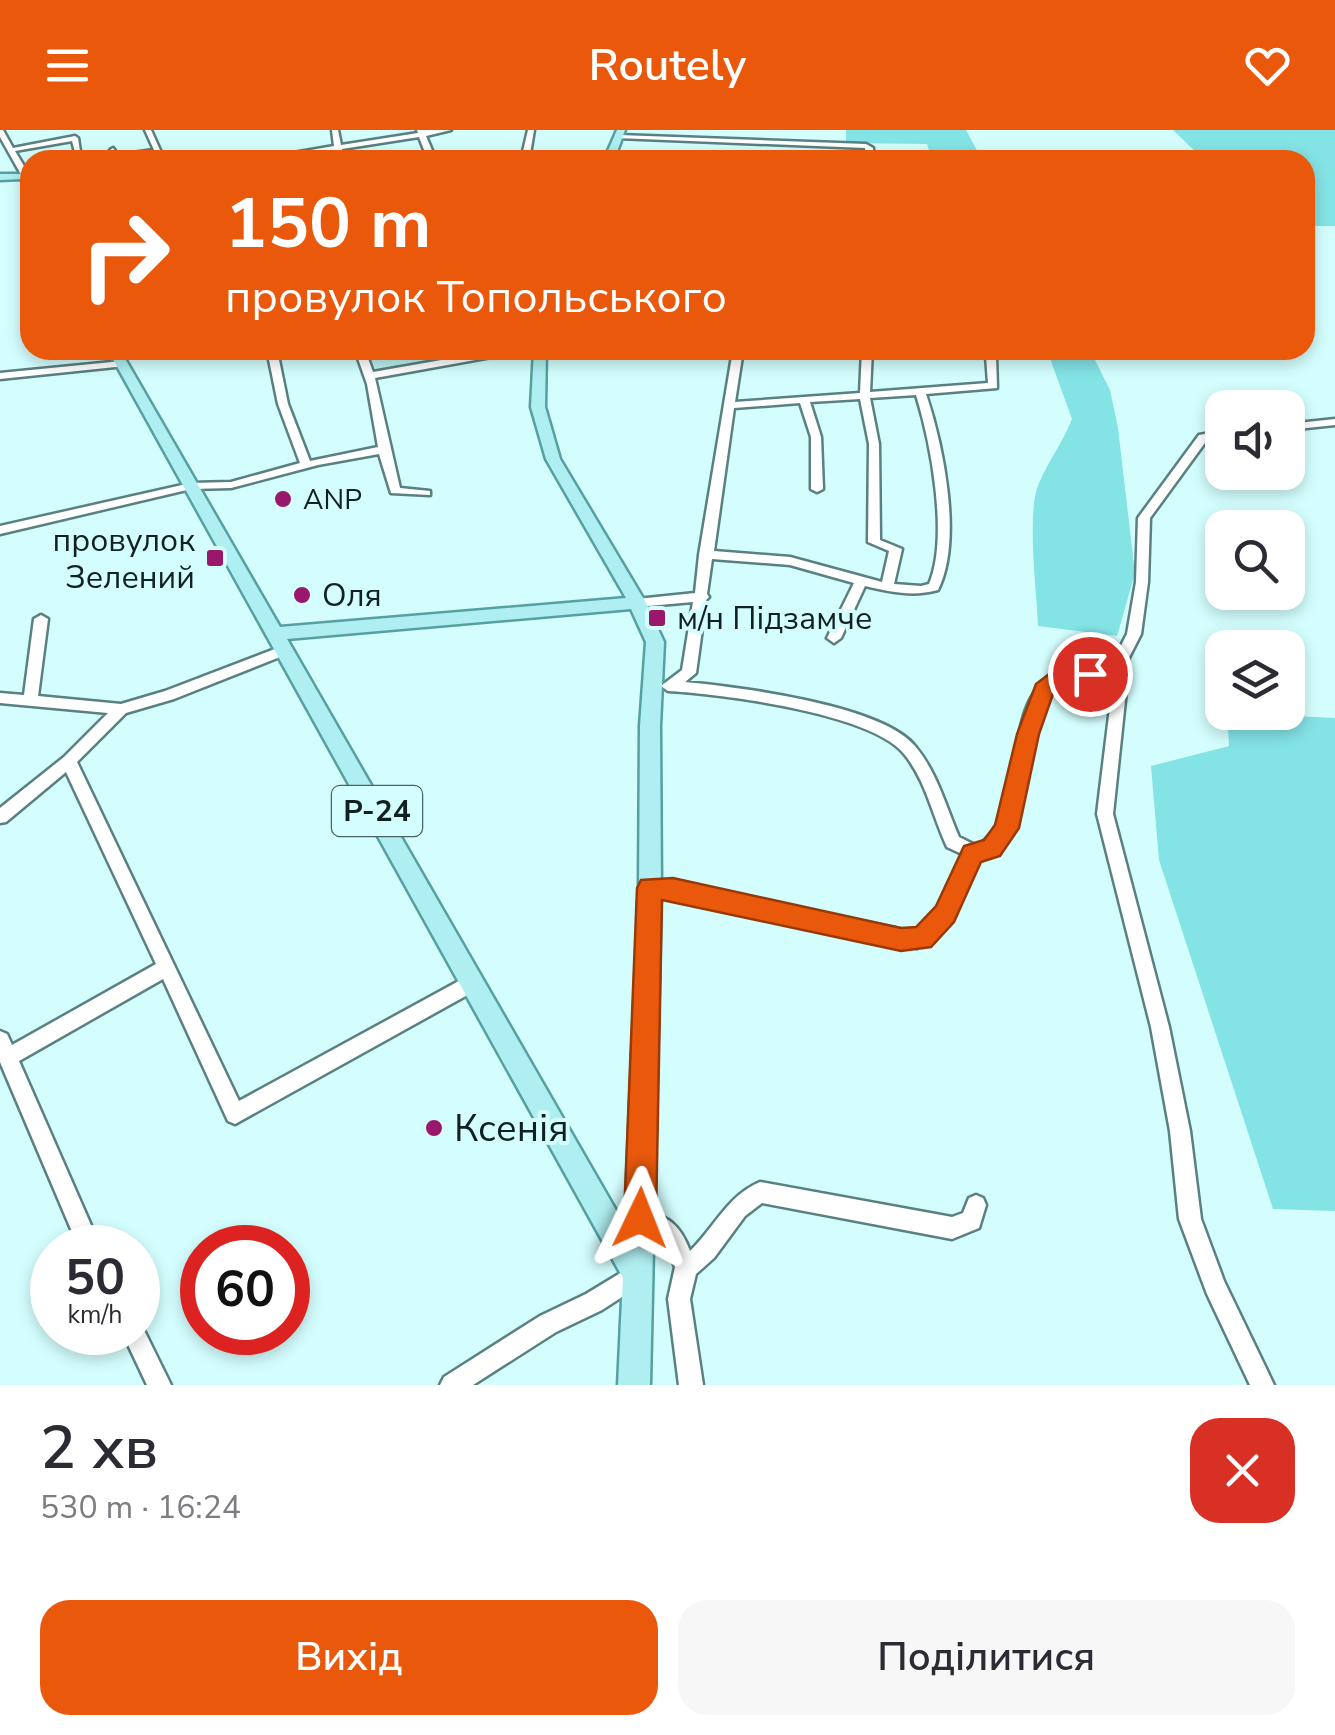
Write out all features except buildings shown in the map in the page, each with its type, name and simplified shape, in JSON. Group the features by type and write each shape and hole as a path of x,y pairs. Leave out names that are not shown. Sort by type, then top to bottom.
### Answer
{"main road":[{"name":"Р-24","path":"120,360 637,1274"},
{"path":"540,360 538,407 553,459 656,642 662,686 650,726 650,888 633,1378"},
{"path":"280,642 637,603"}],"street":[{"path":"335,130 339,150"},
{"path":"316,150 448,130"},
{"path":"0,132 20,165"},
{"path":"620,134 866,146 870,150"},
{"path":"11,150 76,138 77,150"},
{"path":"770,150 773,143"},
{"path":"0,386 5,376 100,360"},
{"path":"274,360 283,404 306,464"},
{"path":"365,360 372,375 381,450 397,492 426,492"},
{"path":"372,375 457,360"},
{"path":"662,686 689,672 737,360"},
{"path":"867,360 865,396 874,444 874,542 896,548 887,586"},
{"path":"730,405 994,386 991,360"},
{"path":"705,554 793,562 887,586 928,590 938,583 943,565 933,439 920,392"},
{"path":"804,400 816,436 816,490"},
{"path":"1305,425 1335,422"},
{"path":"1112,677 1134,634 1142,582 1144,518 1205,437"},
{"path":"0,530 191,486 232,486 306,464 381,450"},
{"path":"834,638 861,580"},
{"path":"637,603 703,598"},
{"path":"31,700 41,619"},
{"path":"0,698 121,708 168,695 280,642"},
{"path":"662,686 781,702 890,732 908,748 922,771 953,842 972,854 992,849 1006,828 1028,734 1044,690 1054,680 1070,675 1112,677"},
{"path":"1112,677 1119,691 1106,779 1106,814 1160,1027 1180,1131 1190,1220 1215,1286 1261,1385"},
{"path":"0,816 68,761 121,708"},
{"path":"68,761 235,1114 474,982"},
{"path":"650,888 673,889 918,940 940,921 972,854"},
{"path":"80,1225 4,1048 166,968"},
{"path":"686,1266 709,1250 738,1206 760,1192 952,1228 972,1222 976,1205"},
{"path":"640,1218 666,1229 686,1266 679,1299 690,1385"},
{"path":"452,1385 637,1274"},
{"path":"145,1355 160,1385"}],"shaded area":[{"path":"846,130 966,130 977,150 929,150 927,144 846,143"},
{"path":"1173,130 1335,130 1335,226 1315,226 1315,150 1194,150"},
{"path":"368,360 446,360 373,373"},
{"path":"1051,360 1095,360 1110,390 1118,428 1135,573 1117,636 1038,626 1035,496 1072,419"},
{"path":"1305,717 1335,718 1335,1211 1273,1209 1159,860 1151,766 1229,746 1228,730 1305,730"}],"place":[{"name":"ANP","path":"283,499"},
{"name":"провулок Зелений","path":"215,558"},
{"name":"Оля","path":"302,595"},
{"name":"м/н Підзамче","path":"657,618"},
{"name":"Ксенія","path":"434,1128"}],"route":[{"path":"640,1218 650,888 673,889 901,940 922,939 945,914 972,854 992,849 1006,828 1028,734 1044,690 1061,676 1090,674"}]}
